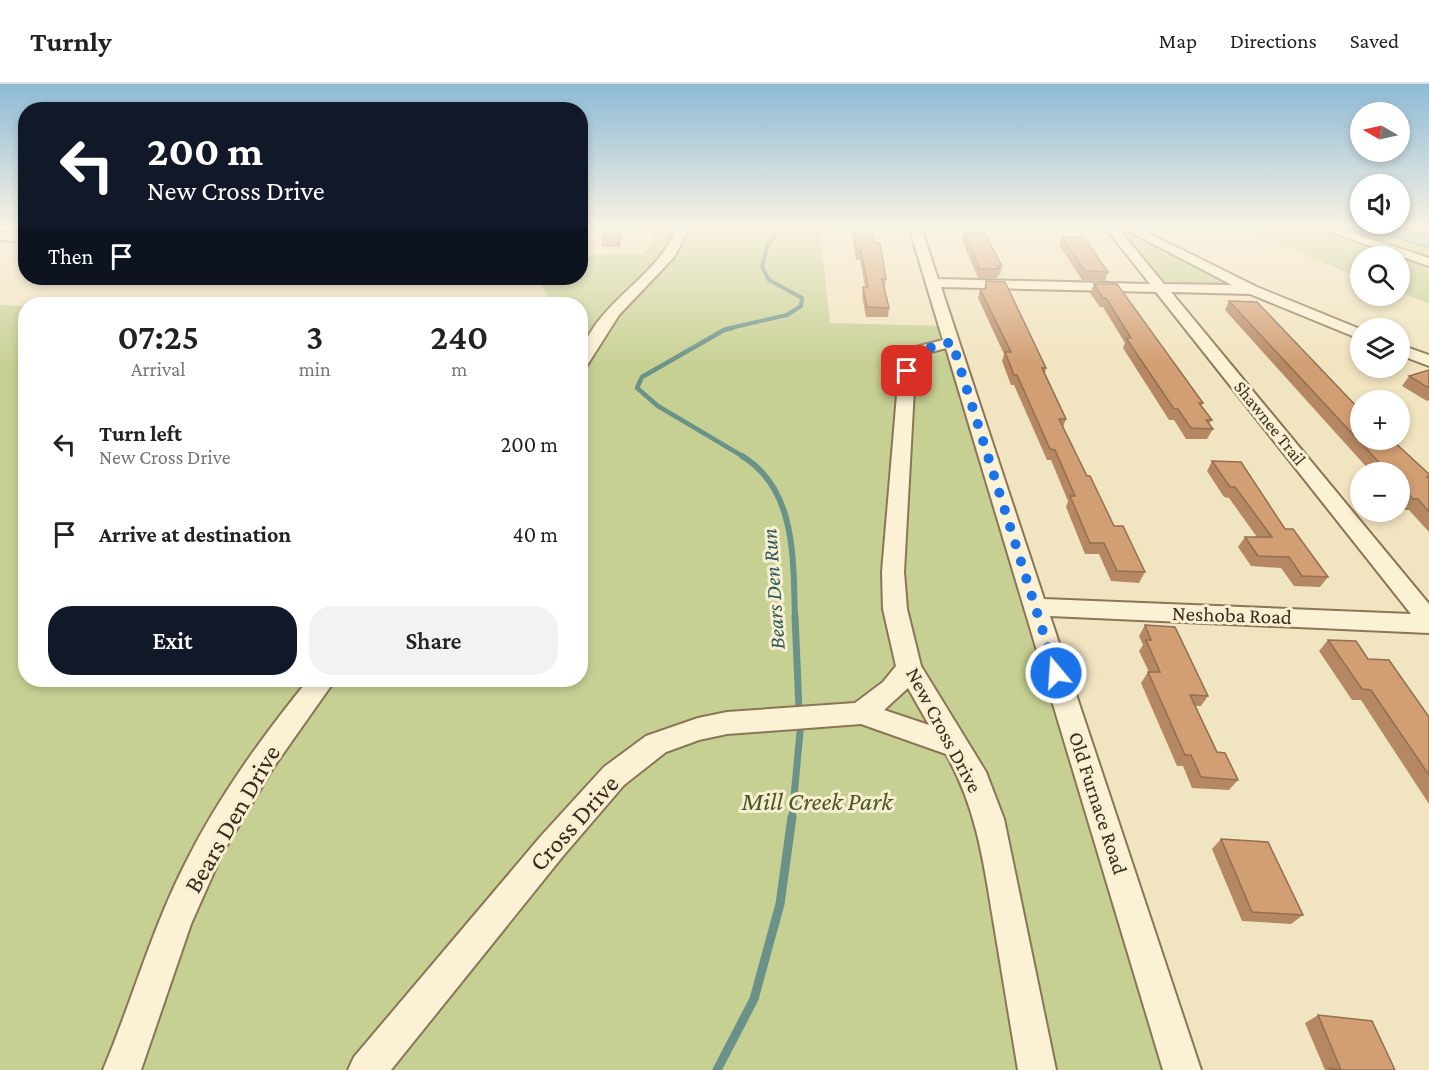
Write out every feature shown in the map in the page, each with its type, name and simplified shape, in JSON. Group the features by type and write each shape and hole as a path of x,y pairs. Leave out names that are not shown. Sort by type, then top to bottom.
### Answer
{"street":[{"path":"588,352 613,313 651,273"},
{"name":"Old Furnace Road","path":"930,273 1182,1070"},
{"name":"Shawnee Trail","path":"1148,273 1429,622"},
{"path":"1218,273 1252,290 1350,330"},
{"path":"933,283 1252,290"},
{"name":"New Cross Drive","path":"952,342 918,351 907,371 900,437 893,572 894,609 909,668 975,781 989,819 1001,871 1037,1070"},
{"path":"1410,354 1429,362"},
{"name":"Neshoba Road","path":"1035,607 1429,622"},
{"path":"861,713 892,689 909,668"},
{"name":"Bears Den Drive","path":"122,1070 183,903 208,849 261,764 317,687"},
{"name":"Cross Drive","path":"367,1070 552,846 632,760 656,744 678,735 728,723 861,713 955,746"}],"green space":[{"name":"Mill Creek Park","path":"588,273 824,273 830,323 946,326 1182,1070 0,1070 0,305 18,306 18,687 588,687 588,297 548,297 542,285 588,285"},
{"path":"1148,273 1218,273 1252,290 1160,288"},
{"path":"1410,273 1429,273 1429,304 1410,296"}],"building":[{"path":"865,273 885,273 886,279 882,279 889,308 867,307 863,287 868,287"},
{"path":"986,281 1005,282 1046,368 1042,368 1066,419 1059,419 1114,526 1123,526 1145,572 1117,571 1104,543 1090,543 1070,496 1075,496 1055,450 1050,449 1017,375 1014,375 1005,352 1011,352 980,289 986,289"},
{"path":"1094,284 1117,284 1203,403 1199,403 1212,420 1206,420 1213,429 1191,428 1178,409 1174,409 1126,338 1131,338 1106,298 1103,298"},
{"path":"1229,301 1257,302 1350,400 1350,431"},
{"path":"1429,370 1429,388 1410,377"},
{"path":"1368,450 1403,450 1429,474 1427,477 1429,479 1429,512 1418,499 1413,499 1410,496 1410,462 1379,462"},
{"path":"1212,461 1241,462 1285,529 1293,529 1328,577 1302,576 1289,557 1258,556 1245,537 1272,537 1235,487 1230,487"},
{"path":"1145,625 1175,627 1208,696 1190,695 1217,752 1225,753 1238,780 1201,777 1191,755 1185,755 1148,672 1160,672 1146,640 1151,640"},
{"path":"1328,640 1356,641 1368,659 1389,660 1429,717 1429,775 1371,690 1362,689"},
{"path":"1221,839 1268,842 1303,915 1252,912"},
{"path":"1318,1015 1372,1021 1395,1070 1341,1070"}],"waterway":[{"name":"Bears Den Run","path":"726,329 787,315 801,306 802,298 769,280 765,273"},
{"name":"Bears Den Run","path":"732,328 724,330 642,377 637,388 658,406 744,457"},
{"name":"Bears Den Run","path":"742,456 760,470 773,487 782,507 792,550 795,617"},
{"name":"Bears Den Run","path":"792,818 800,732 795,616"},
{"name":"Bears Den Run","path":"717,1070 754,999 780,904 792,817"}],"route":[{"path":"907,371 912,358 918,351 937,344 952,342 1056,673"}]}
